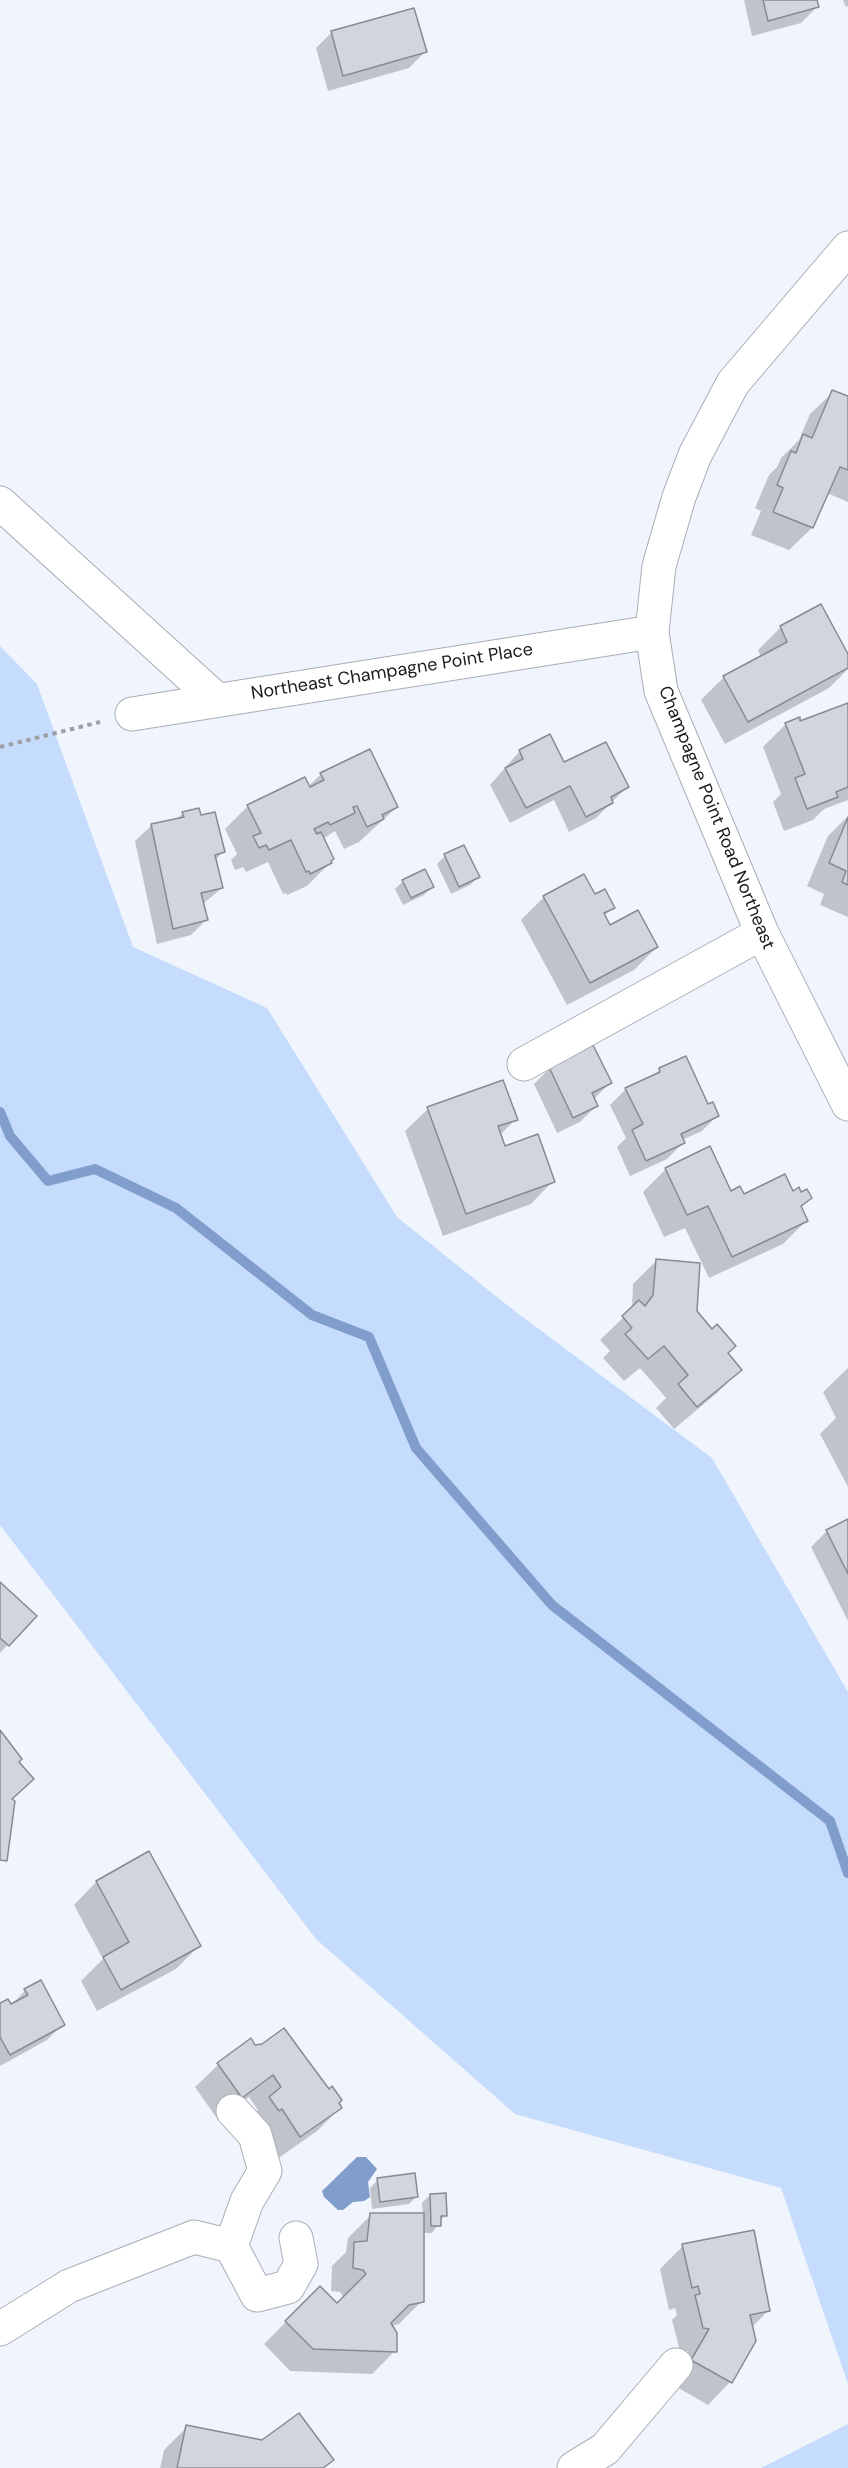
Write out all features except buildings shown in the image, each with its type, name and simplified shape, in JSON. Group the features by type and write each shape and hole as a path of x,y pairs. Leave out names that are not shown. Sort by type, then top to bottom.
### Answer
{"street":[{"name":"Champagne Point Road Northeast","path":"848,248 733,383 695,455 679,497 659,566 652,632 661,691 762,933 848,1104"},
{"path":"0,502 217,700"},
{"name":"Northeast Champagne Point Place","path":"132,714 652,632"},
{"path":"524,1064 762,933"},
{"path":"233,2111 255,2135 265,2170 247,2200 231,2246 257,2295 288,2287 301,2264 296,2238"},
{"path":"0,2330 69,2286 194,2237 231,2246"},
{"path":"574,2468 605,2449 676,2365"}],"path":[{"path":"0,747 132,714"}],"shaded area":[{"path":"0,646 37,684 133,947 267,1008 397,1217 512,1309 712,1458 848,1692 848,2384 781,2188 515,2114 316,1939 0,1525"},
{"path":"357,2157 366,2157 377,2169 368,2182 370,2197 364,2201 353,2202 343,2210 338,2210 324,2197 322,2191"},
{"path":"848,2424 848,2468 761,2468"}],"waterway":[{"path":"0,1112 10,1136 48,1181 95,1169 176,1208 312,1315 369,1337 416,1448 552,1605 830,1821 848,1873"}]}
